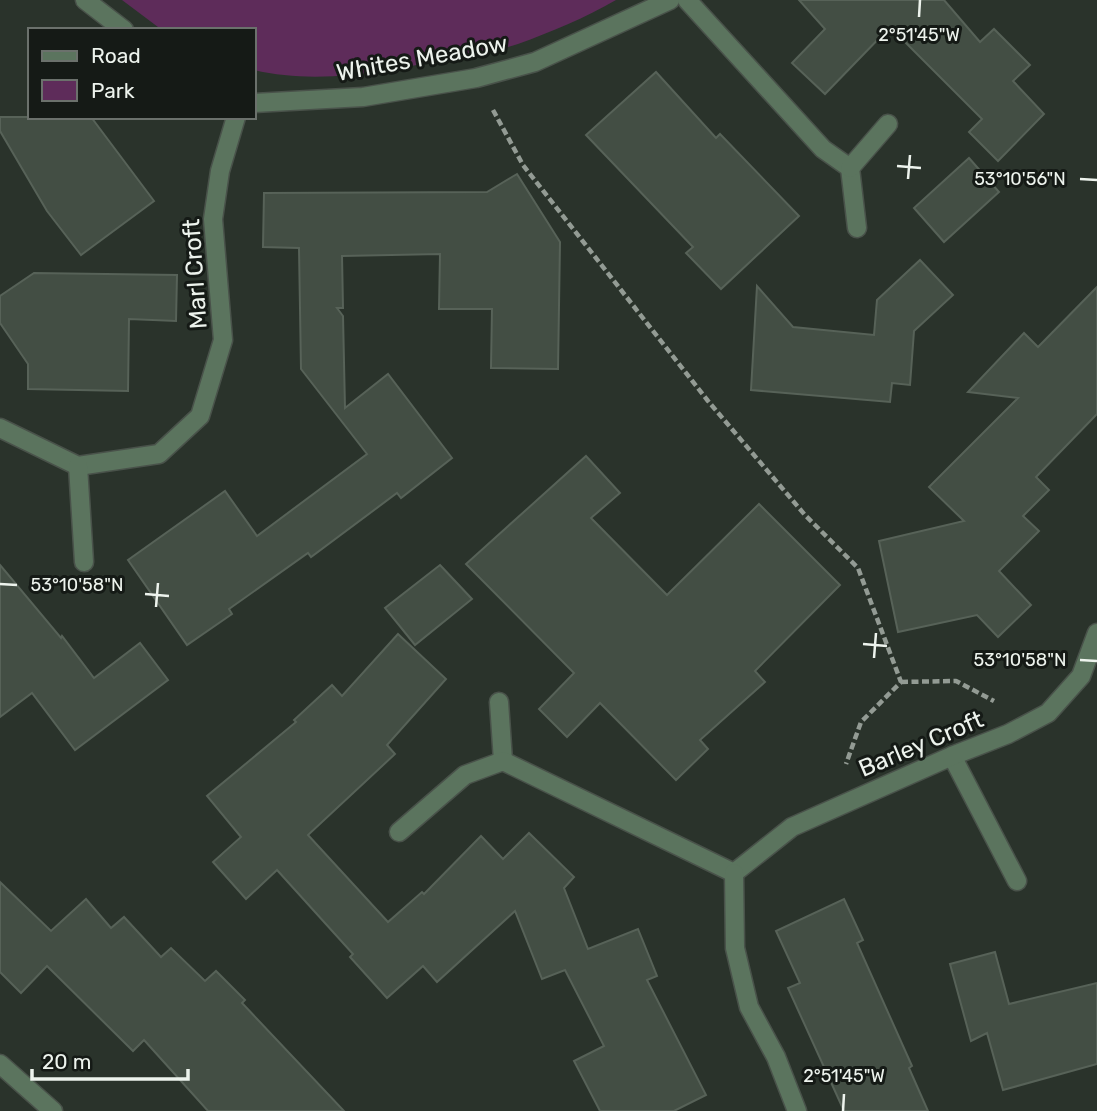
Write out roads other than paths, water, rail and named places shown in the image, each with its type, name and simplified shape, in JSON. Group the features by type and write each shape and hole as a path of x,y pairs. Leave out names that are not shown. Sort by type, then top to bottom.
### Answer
{"street":[{"path":"85,0 121,28"},
{"name":"Whites Meadow","path":"256,103 363,97 476,78 534,62 670,0"},
{"path":"687,0 823,149 850,168"},
{"name":"Marl Croft","path":"78,466 159,454 200,416 223,340 213,219 220,171 235,119"},
{"path":"857,228 850,168 888,124"},
{"path":"0,428 78,466 84,562"},
{"name":"Barley Croft","path":"734,873 792,827 1008,734 1048,713 1080,676 1097,633"},
{"path":"499,702 503,761"},
{"path":"952,757 1017,881"},
{"path":"399,832 465,775 503,761 734,873 734,948 749,1007 776,1057 797,1111"},
{"path":"0,1064 53,1111"}]}
